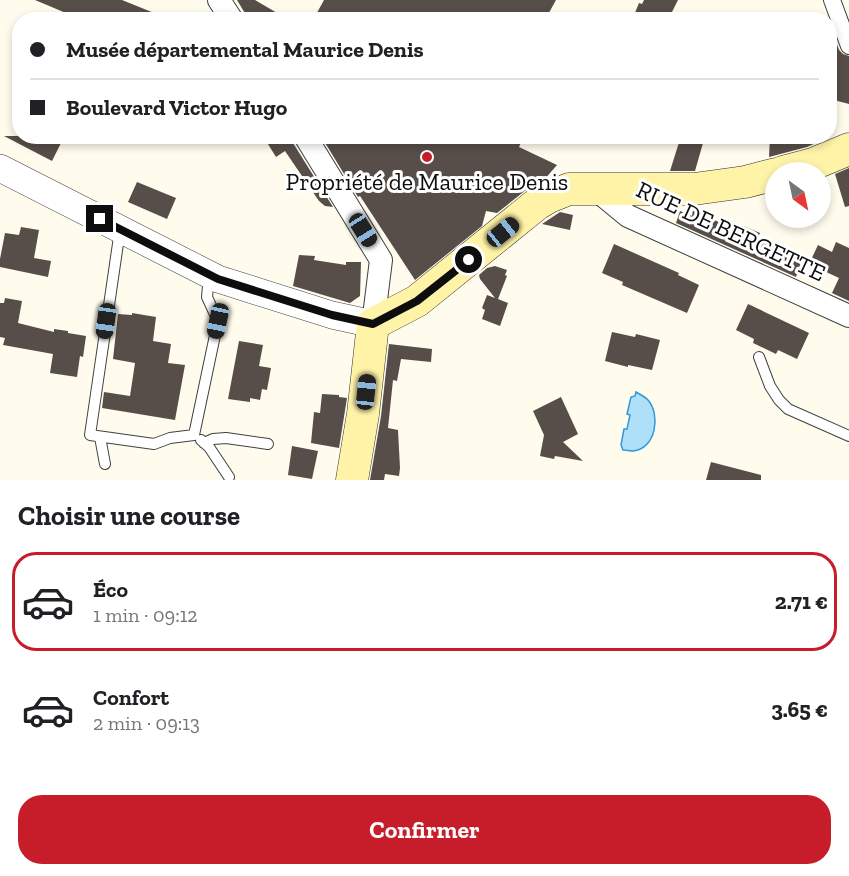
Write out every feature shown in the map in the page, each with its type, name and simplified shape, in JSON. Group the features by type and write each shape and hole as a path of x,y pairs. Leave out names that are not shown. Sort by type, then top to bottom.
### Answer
{"main road":[{"path":"820,162 849,149"},
{"path":"352,480 363,414 373,324 417,301 537,204 569,189 694,189 746,182 765,177"}],"street":[{"path":"837,14 849,46"},
{"path":"0,168 218,279 332,315 373,324 381,260 310,144"},
{"name":"RUE DE BERGETTE","path":"594,188 628,216 849,316"}],"lane":[{"path":"120,230 90,435 154,444 170,438 194,435 210,447 229,477"},
{"path":"194,435 218,321 207,297 209,275"},
{"path":"759,357 770,386 788,409 849,436"},
{"path":"100,437 105,464"},
{"path":"204,443 213,439 226,438 268,444"}],"water":[{"path":"636,392 647,399 652,406 654,430 647,444 641,449 623,450 621,445 624,429 627,429 630,415 627,414 631,397 635,396"}],"building":[{"path":"35,0 122,0 152,12 64,12"},
{"path":"237,0 255,0 275,12 244,12"},
{"path":"324,0 556,0 549,12 317,12"},
{"path":"644,0 678,0 672,12 635,12 639,3 642,4"},
{"path":"837,44 843,54 849,56 849,104 837,101"},
{"path":"19,144 60,144 52,161"},
{"path":"268,144 294,144 333,207 325,206 319,201 285,151 276,157"},
{"path":"326,144 520,144 519,147 557,165 544,180 526,190 497,213 486,211 482,226 415,280 360,196 358,197"},
{"path":"678,144 703,144 695,171 670,171"},
{"path":"770,144 814,144 807,147 769,157"},
{"path":"849,168 849,206 845,207 835,174"},
{"path":"137,182 176,198 167,219 128,202"},
{"path":"693,210 738,231 741,225 760,233 757,239 802,259 796,277 676,223 680,211 692,216"},
{"path":"560,212 573,215 570,230 542,224"},
{"path":"21,227 39,230 34,258 51,261 48,277 0,267 5,233 19,235"},
{"path":"836,242 849,248 849,301 832,293 839,278 809,264 818,245 832,252"},
{"path":"614,244 679,273 678,275 699,285 687,313 622,285 623,282 602,273"},
{"path":"299,255 315,256 314,260 346,265 346,262 361,262 360,296 350,303 293,286"},
{"path":"495,266 507,270 498,299 508,303 500,326 482,319 485,310 482,308 487,295 495,298 479,275 487,268"},
{"path":"5,298 22,301 18,323 54,332 54,329 86,336 77,377 50,373 53,354 3,345 5,338 0,337 0,303 4,303"},
{"path":"748,304 809,333 797,359 778,350 776,354 753,343 754,339 736,330"},
{"path":"132,313 156,317 153,341 171,344 168,363 185,365 175,420 102,408 104,392 130,396 135,363 113,359 118,314 132,315"},
{"path":"612,332 635,337 636,334 660,340 652,370 605,361"},
{"path":"239,341 263,345 259,366 271,368 267,390 262,389 260,400 250,398 250,402 228,399"},
{"path":"389,344 432,349 431,362 401,359 397,381 393,380 388,428 398,430 399,476 385,474 384,480 370,480 381,416"},
{"path":"322,394 347,398 339,448 311,443 314,412 320,413"},
{"path":"561,397 578,434 563,442 583,461 540,456 544,435 533,411"},
{"path":"292,446 318,451 312,479 288,475"},
{"path":"711,462 761,475 761,480 706,480"}],"place":[{"name":"Propriété de Maurice Denis","path":"427,157"}],"route":[{"path":"100,219 218,279 332,315 373,324 417,301 469,260"}]}
